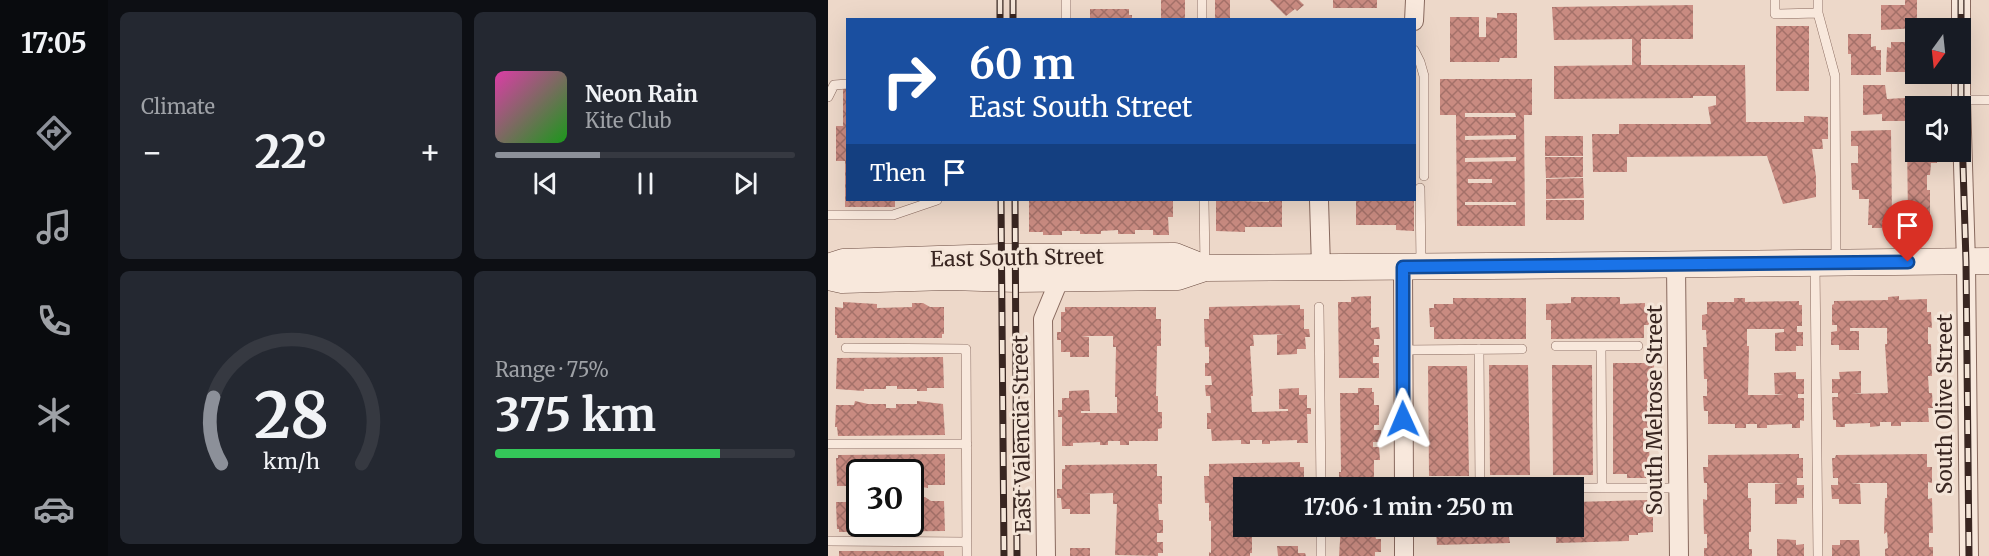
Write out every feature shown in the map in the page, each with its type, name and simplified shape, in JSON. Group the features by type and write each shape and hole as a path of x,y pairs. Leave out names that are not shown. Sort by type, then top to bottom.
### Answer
{"street":[{"path":"1414,18 1415,0"},
{"name":"South Olive Street","path":"1961,0 1962,96"},
{"name":"South Olive Street","path":"1968,162 1978,261 1969,556"},
{"path":"1319,201 1321,267"},
{"name":"East South Street","path":"828,267 843,262 1002,257 1176,256 1205,268"},
{"name":"East South Street","path":"828,277 842,280 949,277 1178,277 1205,268 1978,261"},
{"name":"South Melrose Street","path":"1677,264 1679,556"},
{"path":"1404,477 1403,350 1412,267"},
{"name":"East Valencia Street","path":"1046,556 1043,319 1060,278"},
{"path":"1404,537 1404,556"}],"lane":[{"path":"1066,0 1066,18"},
{"path":"1202,0 1202,18"},
{"path":"1415,0 1424,0"},
{"path":"1775,0 1775,14 1818,13"},
{"path":"1818,0 1818,13 1835,76 1826,263 1818,556"},
{"path":"1416,55 1424,75 1424,176"},
{"path":"828,97 834,85 846,84"},
{"path":"1971,100 1989,100"},
{"path":"1412,267 1420,188"},
{"path":"828,215 893,215 934,201"},
{"path":"1204,201 1205,268"},
{"path":"1319,307 1321,477"},
{"path":"1556,346 1638,346"},
{"path":"1601,346 1602,488"},
{"path":"846,348 966,349 967,556"},
{"path":"1403,350 1522,349"},
{"path":"1479,350 1479,477"},
{"path":"828,444 967,444"},
{"path":"1584,488 1678,488"},
{"path":"1321,537 1322,556"},
{"path":"828,542 967,542"}],"building":[{"path":"1161,0 1185,0 1185,18 1161,18"},
{"path":"1215,0 1230,0 1230,18 1215,18"},
{"path":"1270,0 1299,0 1304,5 1286,16"},
{"path":"1333,0 1377,0 1377,8 1333,8"},
{"path":"1905,0 1917,0 1917,18 1905,18 1905,29 1881,30 1881,5 1905,5"},
{"path":"1693,5 1693,39 1641,39 1641,65 1745,65 1746,122 1804,122 1804,116 1828,117 1828,139 1822,139 1823,149 1812,149 1816,197 1783,204 1767,156 1627,157 1627,172 1593,172 1592,134 1619,134 1619,124 1711,124 1708,107 1716,105 1716,96 1554,99 1554,66 1632,65 1632,39 1554,40 1552,7"},
{"path":"1090,9 1129,9 1129,15 1132,15 1132,18 1090,18"},
{"path":"1497,13 1517,13 1517,58 1500,58 1499,62 1450,62 1450,17 1479,17 1479,37 1486,37 1486,17 1497,18"},
{"path":"1776,26 1809,26 1809,91 1776,91"},
{"path":"1848,34 1871,34 1871,47 1876,46 1876,50 1881,50 1881,75 1851,75"},
{"path":"1891,42 1905,42 1905,72 1886,72 1887,47 1891,48"},
{"path":"1440,79 1532,79 1532,115 1524,115 1525,226 1457,226 1456,115 1440,115","holes":["1465,113 1515,113 1516,117 1465,117","1516,135 1516,139 1465,140 1465,136","1516,157 1516,161 1465,162 1465,158","1468,179 1492,179 1492,183 1468,183","1465,202 1516,202 1516,205 1465,205"]},
{"path":"1863,85 1885,85 1887,99 1905,98 1905,121 1882,121 1882,114 1863,115"},
{"path":"843,87 846,87 846,201 895,201 895,207 845,207 845,161 836,161 836,126 843,126"},
{"path":"1891,130 1892,222 1882,222 1882,228 1872,228 1872,225 1868,225 1869,199 1859,199 1859,190 1852,190 1851,163 1858,163 1858,146 1851,146 1851,131"},
{"path":"1545,136 1583,136 1583,156 1545,156"},
{"path":"1545,157 1583,157 1583,177 1546,178"},
{"path":"1907,162 1937,162 1931,163 1930,175 1927,175 1927,190 1930,190 1930,218 1908,219"},
{"path":"1583,178 1584,198 1546,199 1546,179"},
{"path":"1546,200 1584,200 1584,220 1546,220"},
{"path":"1029,201 1173,201 1173,217 1168,217 1169,235 1153,235 1153,230 1135,230 1135,234 1118,234 1118,230 1101,231 1101,234 1062,231 1062,235 1029,232"},
{"path":"1216,201 1282,201 1282,227 1245,227 1245,232 1216,231"},
{"path":"1356,201 1414,201 1414,231 1396,230 1396,225 1356,225"},
{"path":"1371,296 1371,328 1379,327 1380,339 1374,339 1374,345 1379,345 1379,357 1373,357 1373,363 1379,363 1379,378 1339,378 1338,302 1351,302 1351,297"},
{"path":"1899,296 1899,300 1927,299 1927,312 1931,312 1932,328 1928,327 1928,344 1931,344 1932,376 1928,376 1933,408 1928,408 1929,422 1901,422 1901,426 1891,426 1891,422 1880,422 1880,426 1870,427 1870,423 1845,424 1845,427 1836,427 1836,420 1833,420 1832,397 1838,397 1838,393 1832,393 1832,379 1840,379 1839,372 1861,371 1861,393 1852,394 1888,393 1885,344 1887,344 1887,328 1850,328 1850,331 1859,331 1859,350 1839,350 1839,345 1831,345 1831,332 1837,331 1837,325 1832,325 1832,305 1834,301 1888,300 1888,297"},
{"path":"1571,297 1620,297 1620,304 1645,303 1645,307 1649,307 1649,325 1644,325 1644,338 1551,339 1551,320 1546,320 1546,304 1571,303"},
{"path":"1453,298 1526,298 1526,339 1434,339 1434,327 1430,327 1429,308 1434,308 1434,304 1453,304"},
{"path":"1734,298 1745,298 1745,302 1799,301 1799,305 1802,305 1802,326 1797,326 1797,332 1803,332 1803,346 1796,346 1796,351 1775,351 1775,333 1784,332 1784,329 1747,329 1748,395 1784,395 1775,394 1774,373 1796,372 1796,379 1804,379 1804,394 1798,394 1798,398 1804,398 1804,421 1800,420 1800,428 1792,428 1792,424 1767,425 1767,428 1757,428 1757,424 1746,424 1746,428 1735,428 1735,424 1708,424 1708,411 1704,411 1703,396 1707,396 1703,347 1707,347 1706,330 1702,330 1702,315 1707,314 1707,302 1734,302"},
{"path":"843,302 877,304 877,308 912,307 912,303 944,307 944,334 942,338 837,338 835,335 835,307 843,308"},
{"path":"1300,305 1300,309 1304,309 1304,329 1309,329 1310,337 1305,337 1306,349 1297,349 1297,354 1277,355 1277,335 1285,334 1253,335 1254,346 1250,346 1253,396 1251,396 1252,412 1288,411 1288,409 1279,409 1279,389 1299,388 1299,395 1307,395 1307,408 1311,408 1311,414 1307,414 1308,443 1297,443 1297,440 1270,441 1270,444 1262,444 1262,440 1250,440 1250,444 1241,444 1241,440 1212,441 1211,429 1207,429 1207,413 1211,413 1210,396 1206,396 1205,385 1212,385 1211,376 1205,376 1205,363 1209,363 1209,347 1205,347 1204,319 1209,319 1209,307"},
{"path":"1065,307 1156,307 1156,319 1161,319 1161,346 1157,346 1156,396 1158,396 1158,412 1162,412 1162,428 1158,429 1158,441 1129,441 1129,445 1120,445 1120,441 1108,441 1108,445 1100,445 1100,442 1073,443 1073,446 1062,446 1062,417 1058,417 1058,410 1062,410 1062,398 1069,398 1069,391 1089,390 1090,411 1081,411 1081,413 1117,413 1116,347 1113,347 1113,336 1081,336 1089,337 1089,357 1070,357 1070,352 1061,352 1061,340 1057,340 1057,332 1061,332 1061,312 1065,312"},
{"path":"943,357 944,388 927,388 927,391 897,389 897,386 886,386 886,389 864,389 864,391 836,389 837,358"},
{"path":"1613,363 1654,363 1655,448 1649,448 1650,463 1646,463 1646,478 1627,478 1627,474 1613,474"},
{"path":"1489,365 1528,365 1530,475 1490,475"},
{"path":"1552,365 1592,365 1593,475 1553,475"},
{"path":"1428,366 1467,366 1469,476 1429,476"},
{"path":"1358,388 1372,388 1374,405 1379,405 1379,425 1374,425 1374,430 1381,430 1381,442 1373,442 1373,447 1379,447 1380,460 1374,460 1374,477 1339,477 1339,472 1341,472 1340,393 1358,393"},
{"path":"855,401 886,404 886,408 896,408 896,404 917,404 917,401 943,404 945,435 838,436 837,427 835,427 836,405 854,405"},
{"path":"945,454 945,485 928,485 928,488 924,487 924,459 846,459 846,486 837,486 836,458 838,455"},
{"path":"1799,454 1799,458 1803,458 1803,478 1797,478 1797,485 1804,485 1804,498 1797,498 1797,504 1775,504 1775,484 1784,483 1748,483 1748,498 1751,498 1749,549 1752,549 1752,556 1704,556 1704,548 1707,548 1707,534 1704,534 1703,499 1707,500 1707,483 1704,483 1703,467 1708,467 1708,455"},
{"path":"1927,454 1927,467 1932,467 1932,483 1928,482 1928,499 1932,498 1933,533 1929,533 1929,547 1933,547 1933,556 1885,556 1885,549 1888,548 1887,532 1884,534 1887,483 1851,483 1860,484 1861,504 1839,504 1839,499 1832,499 1831,485 1838,485 1838,478 1833,478 1832,458 1836,455"},
{"path":"1300,462 1300,467 1304,467 1304,477 1233,477 1233,537 1252,537 1250,556 1209,556 1209,552 1211,553 1211,521 1209,521 1209,503 1205,503 1204,476 1209,476 1209,464"},
{"path":"1157,464 1157,476 1162,476 1162,504 1158,504 1159,520 1163,520 1163,533 1157,533 1157,542 1163,542 1163,553 1158,553 1158,556 1115,555 1117,504 1113,504 1113,493 1082,494 1090,494 1090,514 1070,514 1070,509 1062,509 1061,498 1057,498 1057,489 1062,489 1062,469 1065,469 1065,465"},
{"path":"924,497 931,501 944,501 945,531 924,531"},
{"path":"1647,500 1648,517 1653,517 1653,532 1629,535 1629,541 1556,543 1556,537 1584,537 1584,502"},
{"path":"836,502 846,502 846,532 839,532 837,529"},
{"path":"1340,537 1381,539 1381,552 1375,552 1375,556 1339,556"},
{"path":"1436,537 1509,537 1510,543 1437,545"},
{"path":"1777,539 1796,540 1796,545 1804,544 1804,556 1777,556"},
{"path":"1840,540 1859,540 1860,556 1832,556 1832,545 1840,545"},
{"path":"1277,546 1298,546 1298,553 1305,553 1306,556 1278,556"},
{"path":"1070,548 1090,548 1090,556 1070,556"},
{"path":"839,551 944,551 944,556 839,556"}],"railway":[{"path":"1000,0 1000,18"},
{"path":"1013,0 1013,18"},
{"path":"1961,0 1969,556"},
{"path":"1001,201 1004,556"},
{"path":"1015,201 1017,556"}],"route":[{"path":"1403,419 1403,267 1908,262"}]}
